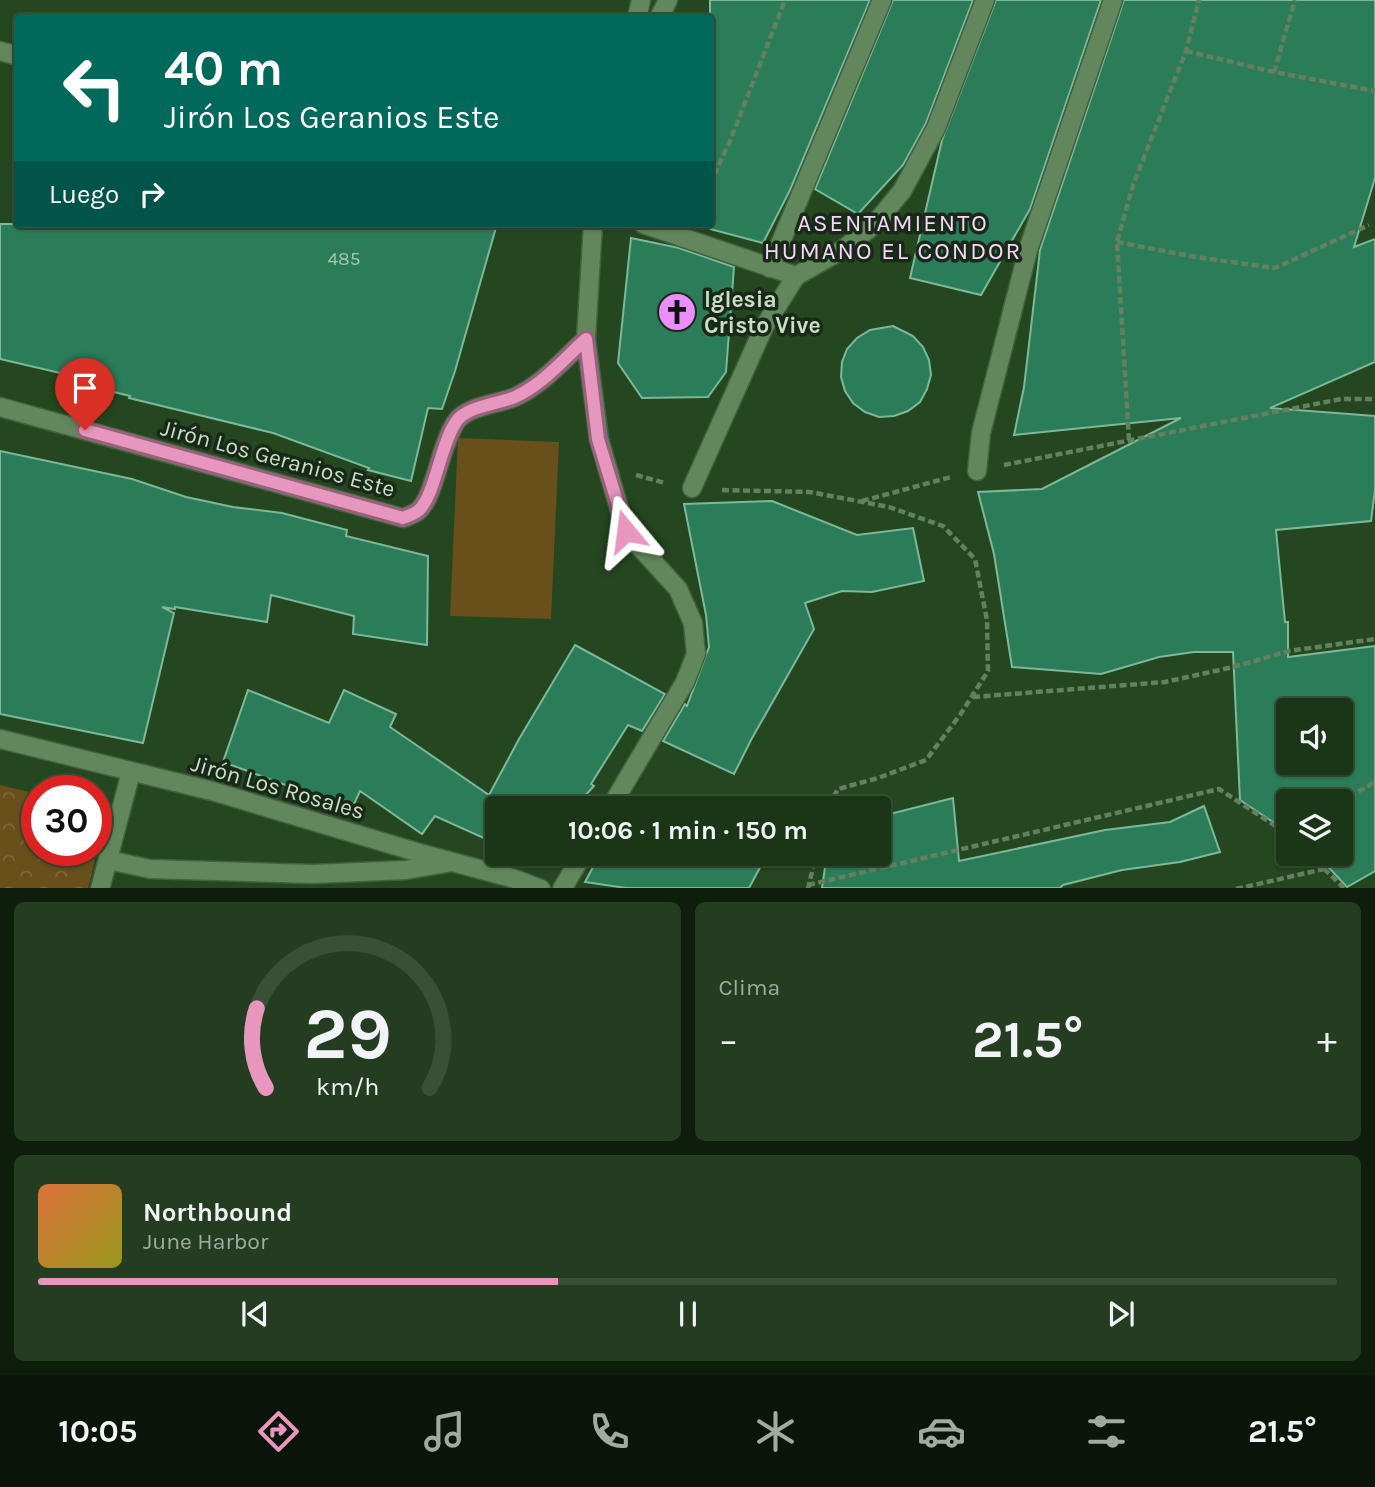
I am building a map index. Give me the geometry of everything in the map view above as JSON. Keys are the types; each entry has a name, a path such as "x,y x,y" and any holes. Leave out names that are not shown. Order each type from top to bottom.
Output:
{"street":[{"path":"770,268 882,0"},
{"path":"692,488 764,327 796,276 842,250 874,225 893,204 936,128 985,0"},
{"path":"977,471 981,433 1028,250 1113,0"},
{"path":"593,228 586,339 598,439 626,531 678,589 693,623 696,654 685,682 617,796"},
{"path":"655,228 796,276"},
{"name":"Jirón Los Geranios Este","path":"0,407 403,518 418,511 428,498 441,453 457,419 484,406 514,397 531,387 586,339"},
{"name":"Jirón Los Rosales","path":"0,739 212,791 541,888"},
{"path":"112,842 131,772"},
{"path":"112,861 150,869 313,874 406,870 454,862"},
{"path":"100,888 106,866"},
{"path":"562,888 576,866"}],"path":[{"path":"714,175 785,0"},
{"path":"1129,440 1117,242 1133,185 1186,51 1199,0"},
{"path":"1275,72 1295,0"},
{"path":"1186,51 1275,72 1375,91"},
{"path":"1117,242 1275,268 1369,225"},
{"path":"858,502 977,471 1129,440 1341,399 1375,399"},
{"path":"598,439 618,463 634,474 692,488 810,492 890,507 943,526 975,559 987,620 988,671 926,760 838,789 834,796"},
{"path":"972,697 1165,682 1289,651 1375,639"},
{"path":"1353,795 1375,782"},
{"path":"813,866 808,887 1219,789 1276,825"},
{"path":"1321,866 1345,888"},
{"path":"1236,888 1324,869"}],"green space":[{"path":"458,438 559,442 551,619 450,616"},
{"path":"0,785 21,790 21,866 93,866 88,888 0,888"}],"building":[{"path":"710,0 870,0 790,190 763,243 710,229 714,228 714,14 710,14"},
{"path":"893,0 973,0 926,123 903,165 858,214 815,189"},
{"path":"996,0 1101,0 1030,209 981,295 910,278 942,140"},
{"path":"1124,0 1375,0 1375,178 1354,247 1375,239 1375,362 1270,408 1375,416 1375,490 1371,521 1276,530 1285,622 1288,622 1288,657 1375,646 1375,871 1347,887 1327,866 1353,866 1353,789 1276,789 1276,824 1240,800 1233,652 1194,652 1159,657 1101,674 1012,667 994,554 978,492 1042,489 1181,418 1014,435 1024,387 1040,250"},
{"path":"0,224 14,224 14,228 496,228 442,409 428,408 411,481 368,470 369,468 273,433 129,398 130,396 85,385 86,379 0,359"},
{"name":"Iglesia Cristo Vive","path":"631,238 679,248 734,267 726,372 708,397 642,398 618,363"},
{"path":"893,326 913,336 923,347 929,360 931,375 920,402 908,411 879,417 865,412 853,403 845,391 841,377 842,362 847,349 857,338 870,330"},
{"path":"0,451 132,479 186,497 233,507 282,513 347,530 346,536 428,556 427,645 353,634 354,616 271,595 267,622 162,607 174,613 143,743 0,714"},
{"path":"772,501 857,535 913,528 924,581 872,592 842,591 805,603 814,629 734,774 663,741 685,704 687,706 709,647 706,615 684,504"},
{"path":"575,645 665,694 642,731 628,725 591,784 594,786 585,796 485,796 485,839 435,816 422,834 360,791 350,813 299,790 223,762 248,690 329,723 344,690 396,714 390,727 489,795"},
{"path":"953,798 959,861 1105,830 1170,822 1204,806 1220,852 1180,862 1122,870 1060,888 822,888 825,866 891,866 891,814"},
{"path":"594,866 761,866 749,888 626,888 585,882"}],"place":[{"name":"Iglesia Cristo Vive","path":"677,312"}],"district":[{"name":"ASENTAMIENTO HUMANO EL CONDOR","path":"893,237"}],"route":[{"path":"85,430 403,518 418,511 428,498 441,453 457,419 484,406 514,397 539,382 586,339 598,439 626,531"}]}
